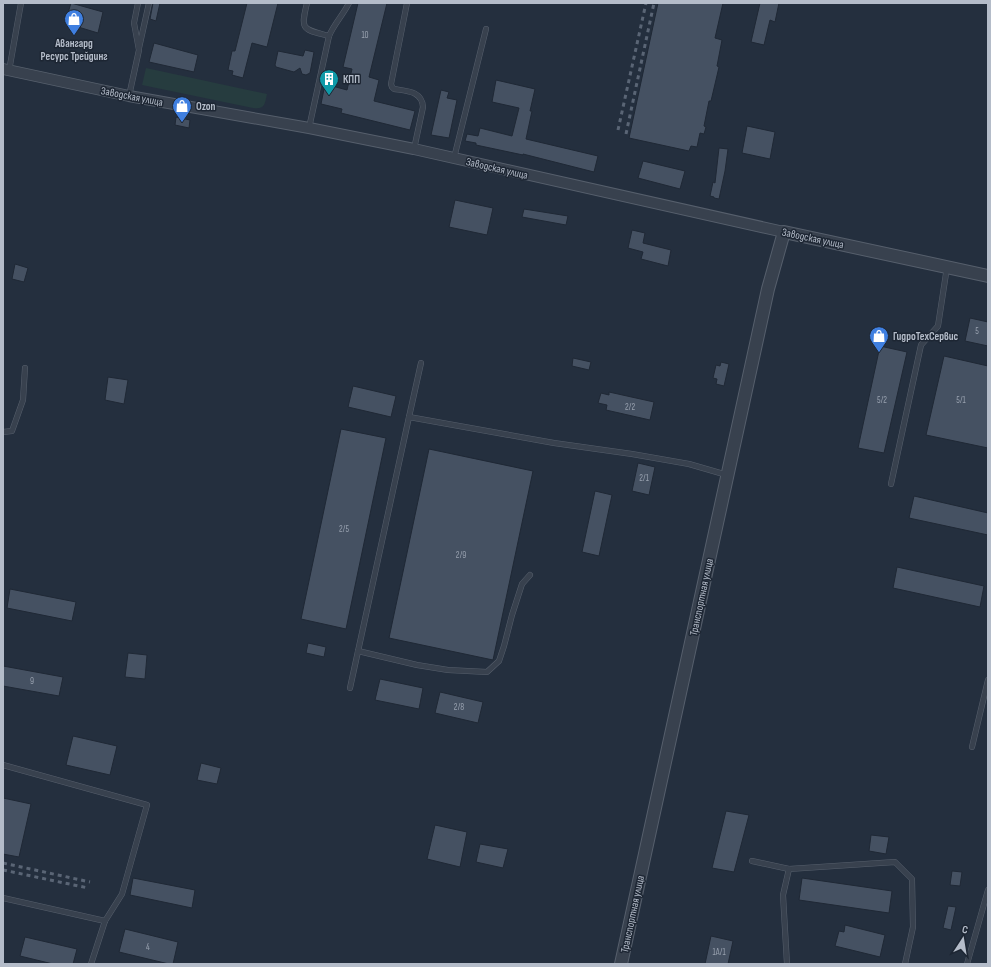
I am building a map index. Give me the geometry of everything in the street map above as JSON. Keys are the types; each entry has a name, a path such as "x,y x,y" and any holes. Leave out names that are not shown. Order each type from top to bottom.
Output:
{"street":[{"name":"Заводская улица","path":"6,70 129,96 309,128 414,149 988,276"},
{"name":"Транспортная улица","path":"621,964 768,289 784,232"}],"lane":[{"path":"6,70 21,3"},
{"path":"138,3 134,22 139,50"},
{"path":"129,96 149,3"},
{"path":"307,3 303,22 308,31 329,36"},
{"path":"309,128 329,36 334,25 349,3"},
{"path":"407,3 391,84 394,89 417,94 423,102 414,149"},
{"path":"454,158 486,29"},
{"path":"891,484 921,345 938,326 947,267"},
{"path":"350,688 421,363"},
{"path":"3,432 12,431 23,400 25,368"},
{"path":"409,417 554,443 689,464 727,476"},
{"path":"358,651 429,667 448,670 488,672 499,661 522,584 530,575"},
{"path":"972,747 988,680"},
{"path":"3,766 147,805 122,894 105,921 91,964"},
{"path":"752,861 789,869 895,862 912,879 912,927 905,964"},
{"path":"787,964 783,895 789,869"},
{"path":"967,964 988,890"},
{"path":"3,898 105,921"}],"green space":[{"path":"146,68 267,94 266,100 262,107 253,108 142,85"}],"building":[{"path":"71,3 103,12 98,33 65,23"},
{"path":"153,3 160,3 156,21 150,19"},
{"path":"247,3 278,3 267,47 252,43 243,78 232,75 233,71 228,70 232,51 235,51"},
{"path":"358,3 387,3 369,77 379,80 374,101 415,111 410,130 341,113 342,109 321,104 325,84 347,90 352,69 343,67"},
{"path":"658,3 723,3 715,38 722,40 717,66 719,67 711,101 709,101 704,126 706,127 704,134 700,133 697,147 691,146 689,151 629,138"},
{"path":"760,3 779,3 775,22 770,20 764,45 751,42"},
{"path":"154,43 198,55 194,72 149,62"},
{"path":"305,50 314,52 310,73 306,75 302,74 300,68 294,72 276,67 275,65 278,51 303,56"},
{"path":"496,80 535,89 526,139 598,156 594,172 523,154 476,145 476,143 465,141 467,134 478,136 480,128 512,136 519,108 492,102"},
{"path":"441,90 449,92 447,98 457,100 449,138 431,135"},
{"path":"176,117 190,120 189,128 175,125"},
{"path":"747,126 775,132 770,159 742,153"},
{"path":"719,148 728,149 719,199 710,196 713,182 715,183"},
{"path":"643,161 685,171 680,189 638,178"},
{"path":"455,200 493,208 487,235 449,227"},
{"path":"524,209 568,216 566,225 522,217"},
{"path":"632,230 645,233 643,243 671,250 668,266 641,259 643,252 628,248"},
{"path":"15,264 28,268 24,282 12,279"},
{"path":"970,318 988,322 988,346 965,341"},
{"path":"880,346 907,352 884,453 858,448"},
{"path":"944,356 988,366 988,448 926,435"},
{"path":"573,358 591,362 589,370 572,366"},
{"path":"721,362 729,364 724,386 716,384 717,379 713,378 716,365 720,366"},
{"path":"108,377 128,380 124,404 105,400"},
{"path":"353,386 396,396 391,417 348,407"},
{"path":"609,392 654,402 650,420 606,410 607,405 598,403 601,393 609,395"},
{"path":"341,429 386,438 346,629 301,619"},
{"path":"429,449 533,471 493,660 389,638"},
{"path":"638,463 655,467 649,495 632,491"},
{"path":"595,491 612,495 599,556 582,552"},
{"path":"914,496 988,513 988,535 909,518"},
{"path":"897,567 984,586 980,607 893,588"},
{"path":"10,589 76,602 72,621 7,608"},
{"path":"308,643 326,647 324,657 306,653"},
{"path":"128,653 147,655 145,679 125,677"},
{"path":"3,666 63,677 59,696 3,686"},
{"path":"380,679 423,688 419,709 375,700"},
{"path":"440,692 483,702 478,723 435,713"},
{"path":"73,736 117,746 110,775 66,765"},
{"path":"201,763 221,768 217,784 197,780"},
{"path":"3,798 31,804 19,857 3,854"},
{"path":"726,811 749,815 734,872 712,868"},
{"path":"435,825 467,832 460,867 427,859"},
{"path":"871,835 889,837 886,854 869,851"},
{"path":"480,844 508,849 503,868 476,862"},
{"path":"952,871 962,872 960,886 950,885"},
{"path":"133,878 195,890 192,908 130,895"},
{"path":"802,878 892,891 889,913 799,900"},
{"path":"948,906 956,907 951,930 943,928"},
{"path":"845,925 885,935 880,957 835,946 839,931 844,932"},
{"path":"125,929 178,942 173,964 119,952"},
{"path":"711,936 733,941 728,964 705,964"},
{"path":"25,937 77,949 73,964 53,964 20,956"}],"railway":[{"path":"618,130 646,3"},
{"path":"626,134 654,3"},
{"path":"3,863 90,882"},
{"path":"3,870 88,888"}],"place":[{"name":"Авангард Ресурс Трейдинг","path":"74,36"},
{"name":"КПП","path":"329,96"},
{"name":"Ozon","path":"182,123"},
{"name":"ГидроТехСервис","path":"879,353"}]}
